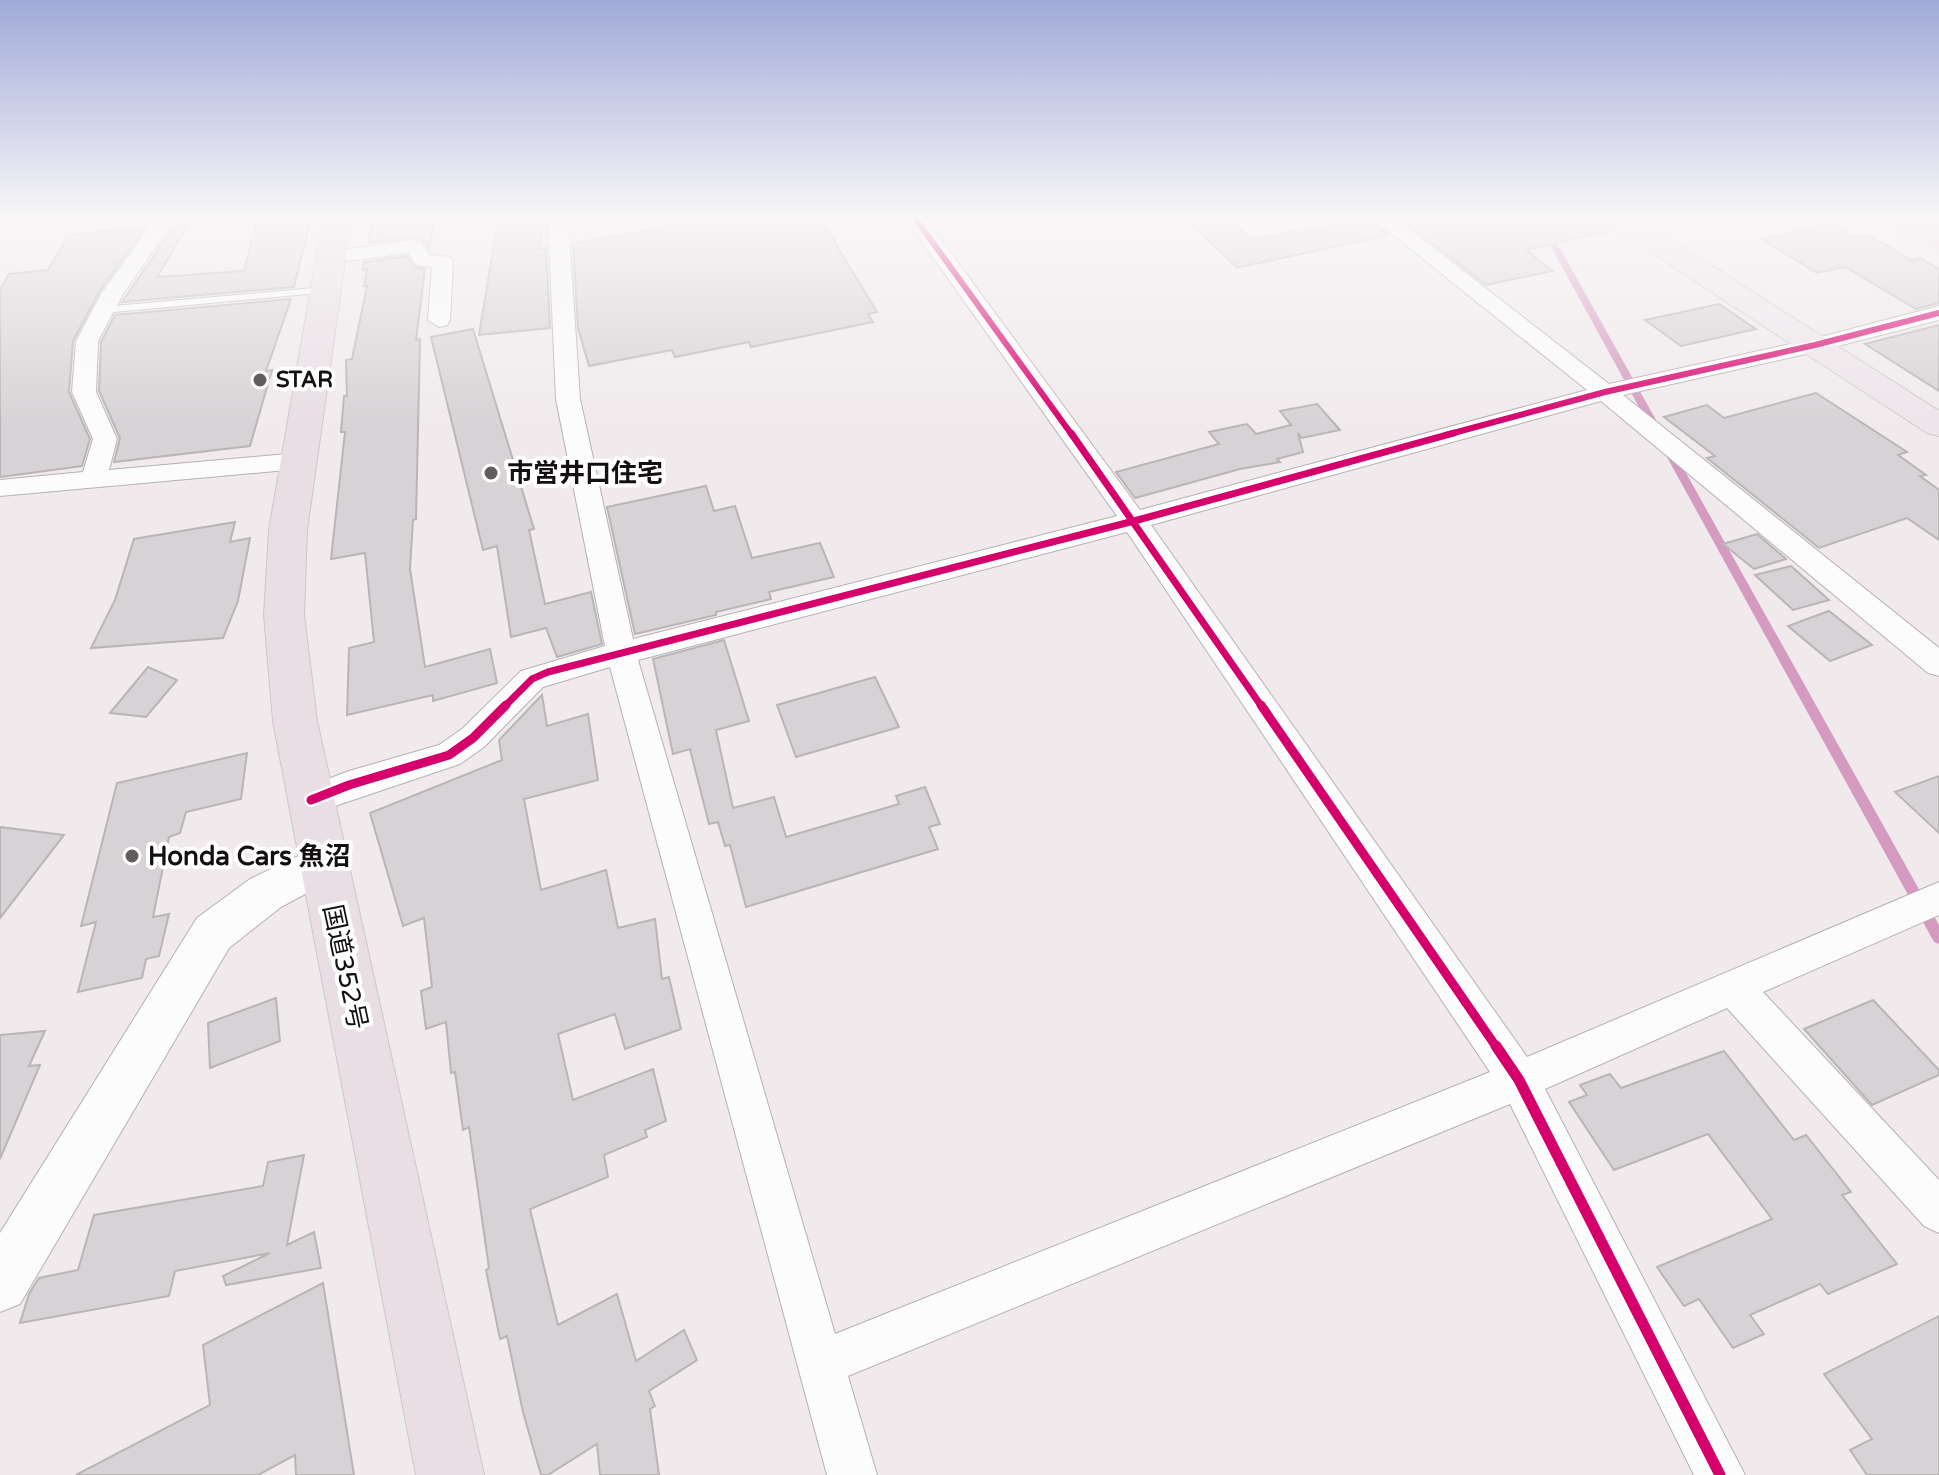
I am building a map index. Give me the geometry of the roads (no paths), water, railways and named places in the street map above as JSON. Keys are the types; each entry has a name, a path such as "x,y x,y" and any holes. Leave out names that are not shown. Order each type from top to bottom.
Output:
{"highway":[{"name":"国道352号","path":"326,287 288,530 284,615 295,721 450,1475"}],"main road":[{"path":"1725,287 1939,426"}],"street":[{"path":"94,479 105,439 84,392 87,341 119,287"},
{"path":"439,320 440,287"},
{"path":"562,287 568,399 621,653 852,1475"},
{"path":"965,287 1134,521 1519,1080 1720,1475"},
{"path":"1470,287 1605,392 1939,665"},
{"path":"311,800 449,755 473,738 532,679 621,653 1134,521 1605,392 1815,345 1939,313"},
{"path":"0,488 298,461"},
{"path":"0,1284 213,933 239,908 276,885 324,863"},
{"path":"822,1363 1519,1080 1939,898"},
{"path":"1733,987 1939,1211"}],"lane":[{"path":"103,310 325,290"}],"waterway":[{"path":"1577,287 1656,429"},
{"path":"1667,448 1939,938"}],"place":[{"name":"STAR","path":"260,380"},
{"name":"市営井口住宅","path":"491,473"},
{"name":"Honda Cars 魚沼","path":"132,856"}]}
